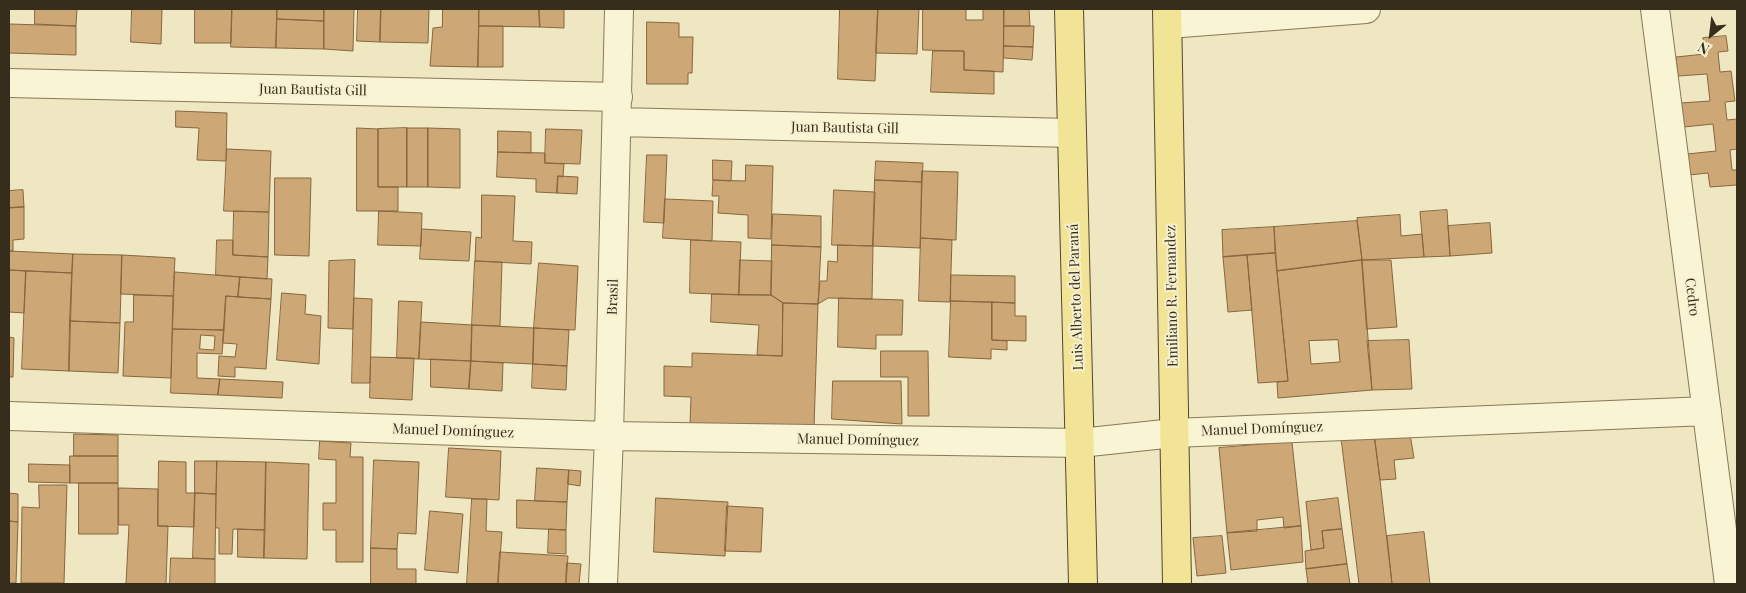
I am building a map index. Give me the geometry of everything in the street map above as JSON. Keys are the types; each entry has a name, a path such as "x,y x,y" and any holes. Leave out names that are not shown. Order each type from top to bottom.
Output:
{"main road":[{"name":"Luis Alberto del Paraná","path":"1069,9 1083,584"},
{"name":"Emiliano R. Fernandez","path":"1168,16 1177,584"}],"street":[{"name":"Brasil","path":"603,584 609,436 619,9"},
{"path":"1168,16 1366,9"},
{"name":"Cedro","path":"1655,9 1729,584"},
{"name":"Juan Bautista Gill","path":"9,83 618,110 1072,133"},
{"name":"Manuel Domínguez","path":"9,416 609,436 1080,443 1174,432 1707,411"}],"building":[{"path":"35,9 77,9 76,26 35,24"},
{"path":"132,9 162,9 161,44 131,42"},
{"path":"195,9 232,9 231,43 195,43"},
{"path":"232,9 277,9 276,48 231,47"},
{"path":"277,9 324,9 324,21 277,19"},
{"path":"324,9 354,9 353,51 324,49"},
{"path":"358,9 381,9 380,42 357,41"},
{"path":"381,9 429,9 428,43 380,42"},
{"path":"443,9 479,9 478,67 430,66 433,28 442,27"},
{"path":"479,9 539,9 540,27 479,26"},
{"path":"539,9 564,9 564,28 540,27"},
{"path":"840,9 878,9 875,81 838,79"},
{"path":"878,9 919,9 917,54 876,53"},
{"path":"923,9 966,9 966,20 983,20 983,9 1004,9 1003,72 964,70 964,51 923,50"},
{"path":"1004,9 1029,9 1030,26 1004,26"},
{"path":"277,19 324,21 324,49 276,48"},
{"path":"647,22 679,23 679,37 693,37 692,73 688,73 688,84 647,84"},
{"path":"9,24 76,26 76,55 9,53"},
{"path":"479,26 503,26 503,67 478,67"},
{"path":"1004,26 1034,26 1033,47 1004,46"},
{"path":"1726,36 1728,51 1718,52 1720,72 1731,71 1735,101 1725,102 1727,120 1737,119 1737,149 1730,150 1732,170 1737,170 1737,185 1710,187 1708,173 1689,175 1687,154 1716,151 1713,124 1684,127 1681,103 1710,101 1707,74 1678,76 1676,57 1705,54 1703,38"},
{"path":"1004,46 1033,47 1032,60 1004,58"},
{"path":"933,51 964,51 964,70 994,71 994,94 931,92"},
{"path":"176,111 227,113 226,161 197,160 199,128 176,127"},
{"path":"357,128 378,129 378,187 398,187 398,211 357,211"},
{"path":"407,128 407,187 378,187 378,129"},
{"path":"407,128 428,128 428,187 407,187"},
{"path":"428,128 460,129 460,188 428,187"},
{"path":"546,129 582,130 580,164 545,163"},
{"path":"498,131 531,132 531,153 498,152"},
{"path":"227,149 271,151 269,212 224,211"},
{"path":"498,152 545,153 545,163 564,164 563,177 558,176 557,193 536,192 536,179 497,177"},
{"path":"647,155 667,155 664,223 644,222"},
{"path":"713,160 732,161 731,181 713,180"},
{"path":"876,161 923,163 922,182 875,180"},
{"path":"746,165 773,166 771,239 748,238 748,215 718,213 719,196 712,196 713,180 745,181"},
{"path":"922,171 958,172 956,240 921,238"},
{"path":"558,176 578,177 577,194 557,193"},
{"path":"275,178 311,178 309,256 275,255"},
{"path":"875,180 922,182 920,248 873,246"},
{"path":"23,190 24,207 9,208 9,191"},
{"path":"834,190 875,192 873,246 832,245"},
{"path":"482,195 515,196 513,241 532,242 531,264 475,261 476,237 481,238"},
{"path":"665,199 713,201 712,241 663,238"},
{"path":"24,207 24,239 13,240 13,251 9,251 9,208"},
{"path":"1447,210 1450,256 1424,257 1420,212"},
{"path":"234,211 269,212 268,257 233,255"},
{"path":"379,211 422,213 421,246 378,245"},
{"path":"773,214 821,216 821,247 772,245"},
{"path":"1400,215 1401,236 1422,234 1424,257 1362,260 1357,218"},
{"path":"1357,221 1362,260 1277,271 1274,227"},
{"path":"1490,223 1492,253 1450,256 1448,226"},
{"path":"1274,227 1275,253 1223,257 1222,230"},
{"path":"422,229 471,232 469,261 420,259"},
{"path":"921,238 952,240 950,302 919,301"},
{"path":"217,240 233,240 233,255 268,257 267,279 216,275"},
{"path":"691,240 741,242 739,295 690,293"},
{"path":"772,245 821,247 818,304 783,303 771,295"},
{"path":"838,245 873,246 872,299 828,298 818,304 820,281 827,281 828,261 837,262"},
{"path":"9,251 73,254 72,273 9,270"},
{"path":"1275,253 1288,381 1258,383 1247,255"},
{"path":"73,254 122,255 120,323 70,321"},
{"path":"122,255 175,258 173,296 121,294"},
{"path":"1247,255 1252,310 1228,312 1223,257"},
{"path":"355,260 353,329 328,328 329,261"},
{"path":"740,260 772,261 771,295 739,295"},
{"path":"1362,260 1372,390 1278,398 1277,382 1288,381 1277,271","holes":["1338,340 1340,362 1311,364 1309,341"]},
{"path":"1362,260 1391,260 1397,327 1367,329"},
{"path":"475,261 502,262 500,326 472,325"},
{"path":"539,263 578,266 575,330 534,328"},
{"path":"9,270 26,271 24,313 9,312"},
{"path":"26,271 72,273 69,371 22,369"},
{"path":"175,272 240,277 238,297 226,296 224,330 173,329"},
{"path":"951,275 1015,276 1015,303 951,301"},
{"path":"240,277 272,279 271,299 238,297"},
{"path":"282,293 306,295 305,314 321,316 319,364 277,360"},
{"path":"712,294 771,295 783,303 782,356 757,355 759,325 711,322"},
{"path":"134,295 173,296 171,378 123,376 125,322 133,322"},
{"path":"226,296 271,299 266,369 235,367 235,377 218,376 219,356 235,357 237,344 223,343"},
{"path":"354,298 372,299 370,383 352,383"},
{"path":"839,298 903,300 902,335 876,335 876,349 838,347"},
{"path":"399,301 422,302 419,359 397,358"},
{"path":"951,301 992,302 992,340 1007,341 1007,350 991,349 991,359 949,357"},
{"path":"992,302 1015,303 1015,316 1026,316 1026,341 992,340"},
{"path":"783,303 818,304 814,428 690,424 691,397 664,396 664,366 692,367 692,353 782,356"},
{"path":"70,321 120,323 118,373 69,371"},
{"path":"421,322 472,325 471,361 419,359"},
{"path":"472,325 534,328 533,364 471,361"},
{"path":"534,328 569,330 567,366 533,364"},
{"path":"173,329 224,330 222,354 197,353 197,378 220,379 218,395 171,393","holes":["201,335 215,336 214,350 200,349"]},
{"path":"9,337 14,338 13,377 9,377"},
{"path":"1409,340 1412,389 1372,390 1367,341"},
{"path":"881,351 928,351 929,416 908,416 908,377 881,377"},
{"path":"371,357 414,358 412,400 370,398"},
{"path":"431,359 471,361 469,389 431,387"},
{"path":"471,361 503,363 502,391 469,389"},
{"path":"533,364 567,366 566,390 532,388"},
{"path":"220,379 283,382 282,398 218,395"},
{"path":"833,381 901,381 902,424 832,419"},
{"path":"1409,428 1414,458 1394,460 1396,479 1380,480 1374,434"},
{"path":"74,434 118,435 118,456 74,456"},
{"path":"1374,434 1392,584 1359,584 1341,438"},
{"path":"320,441 351,443 350,457 363,457 363,562 336,562 336,530 323,530 323,503 336,503 336,460 319,459"},
{"path":"1292,442 1301,526 1284,528 1283,517 1257,520 1257,531 1227,533 1219,448"},
{"path":"449,448 501,451 499,500 446,497"},
{"path":"70,456 118,456 118,483 70,483"},
{"path":"374,460 419,462 416,534 398,533 397,549 371,548"},
{"path":"159,461 186,462 186,493 195,493 194,527 158,526"},
{"path":"195,461 217,461 216,494 195,493"},
{"path":"217,461 266,462 265,530 233,529 232,554 219,554 219,528 216,528"},
{"path":"266,462 309,464 307,559 264,558"},
{"path":"29,464 70,465 70,483 29,482"},
{"path":"537,468 569,470 567,502 535,501"},
{"path":"569,470 581,471 580,486 568,484"},
{"path":"79,483 118,483 118,534 79,534"},
{"path":"39,485 67,485 64,583 21,583 22,507 39,508"},
{"path":"119,488 158,489 158,526 168,526 166,584 126,584 129,525 119,525"},
{"path":"9,493 18,494 18,522 9,521"},
{"path":"195,493 216,494 215,559 193,558"},
{"path":"656,498 728,502 725,556 654,552"},
{"path":"1338,498 1342,529 1322,531 1324,548 1311,550 1306,502"},
{"path":"472,499 487,499 486,531 502,532 498,584 467,584"},
{"path":"517,500 567,502 566,530 517,528"},
{"path":"727,506 763,508 761,552 725,551"},
{"path":"430,511 463,514 458,573 425,570"},
{"path":"9,521 18,522 16,583 9,583"},
{"path":"1301,526 1303,562 1231,570 1227,533"},
{"path":"238,529 265,530 264,558 238,557"},
{"path":"549,529 566,530 566,554 548,553"},
{"path":"1342,529 1347,564 1306,569 1305,551 1324,548 1322,531"},
{"path":"1424,532 1430,584 1392,584 1387,536"},
{"path":"1222,536 1226,573 1197,576 1193,538"},
{"path":"371,548 397,549 397,569 416,569 416,584 371,584"},
{"path":"500,552 568,556 566,584 498,584"},
{"path":"171,558 215,559 215,584 170,584"},
{"path":"567,563 581,564 579,584 566,584"},
{"path":"1347,564 1350,584 1308,584 1306,569"}]}
